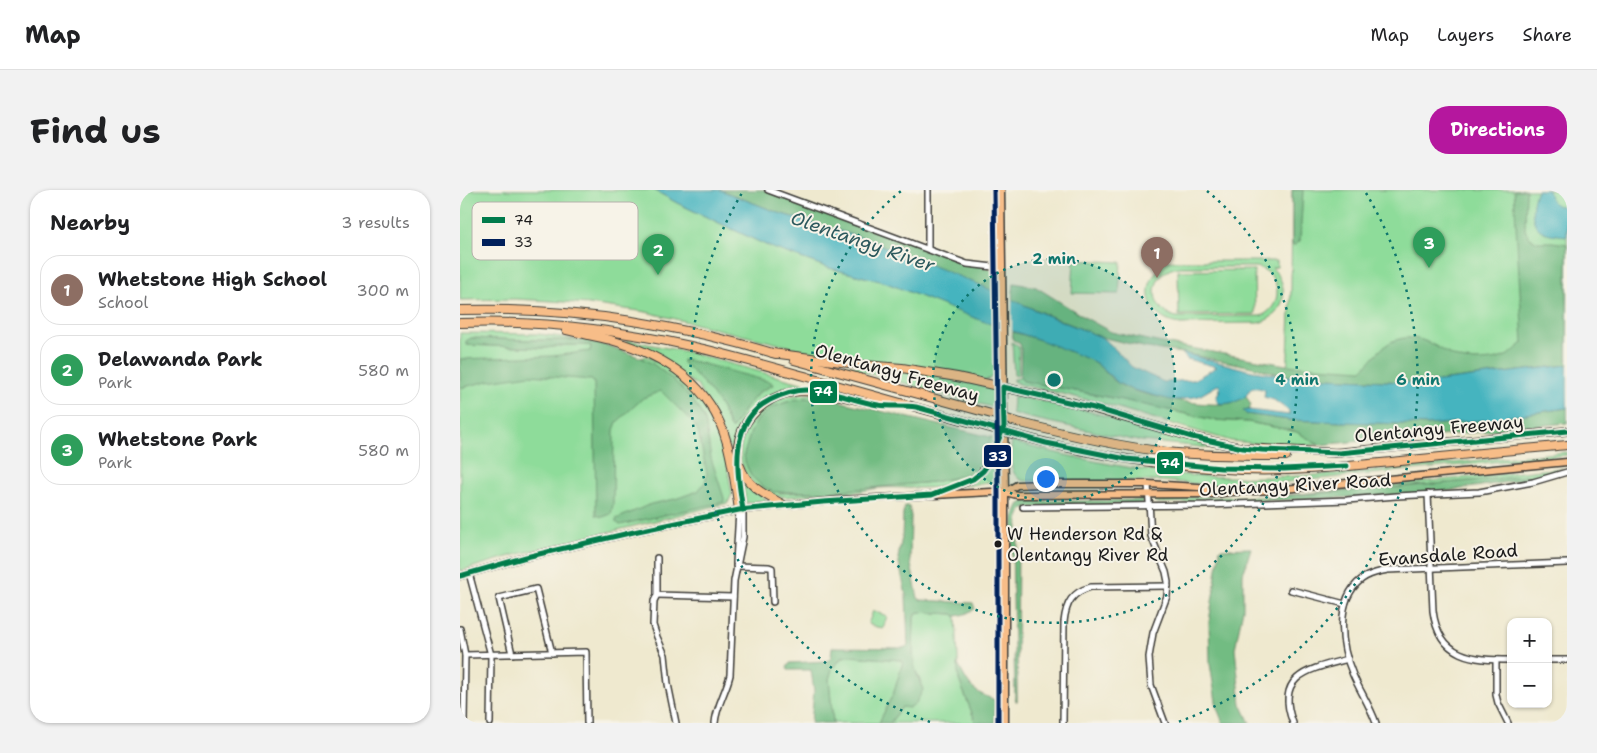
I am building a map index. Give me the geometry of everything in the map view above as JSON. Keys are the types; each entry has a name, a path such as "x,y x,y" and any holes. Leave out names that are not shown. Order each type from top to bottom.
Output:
{"highway":[{"name":"Olentangy Freeway","path":"460,310 495,309 602,316 695,333 1013,421 1097,441 1170,452 1243,456 1339,453 1567,431"},
{"name":"Olentangy Freeway","path":"460,323 545,324 611,331 692,346 994,429 1094,454 1193,467 1243,470 1289,469 1567,445"},
{"path":"545,324 633,348 668,364 693,383 705,396 720,422 729,450 741,510"},
{"path":"772,353 902,368 1003,387 1074,403 1192,437 1243,448 1339,453"},
{"path":"741,510 738,445 744,427 756,410 768,401 792,392 817,391 878,405 910,406"},
{"path":"738,445 740,466 748,481 759,491 784,505"}],"main road":[{"path":"1001,190 1005,723"},
{"path":"932,495 965,483 979,474 990,460 1004,427"},
{"name":"Olentangy River Road","path":"460,576 526,557 638,531 741,510 784,505 840,500 1004,492 1017,495 1206,494 1274,490 1567,462"},
{"name":"Olentangy River Road","path":"1004,492 1020,485 1148,484 1198,487 1230,492"}],"street":[{"path":"768,190 967,264 1002,268"},
{"path":"928,190 928,249"},
{"name":"Olentangy River Road","path":"1023,507 1304,502 1479,492 1533,482 1567,472"},
{"path":"1148,484 1151,536 1166,572 1168,586 1166,602 1153,633 1149,657 1152,685 1165,723"},
{"path":"1428,494 1433,611 1439,633 1458,653 1475,659 1507,660"},
{"path":"715,723 730,675 733,597 736,566 741,553 743,536 741,510"},
{"path":"657,558 657,595 654,601 654,625 657,638 665,655 668,684 676,723"},
{"name":"Evansdale Road","path":"1345,604 1356,584 1370,574 1387,570 1567,563"},
{"path":"736,566 772,568 773,602"},
{"path":"470,573 490,655 490,723"},
{"path":"1063,723 1064,622 1065,609 1071,598 1092,587 1168,586"},
{"path":"512,654 499,598 536,589 552,653"},
{"path":"1291,590 1345,604 1343,636 1348,659 1354,678 1376,723"},
{"path":"657,595 733,597"},
{"path":"460,629 465,655 462,692 464,723"},
{"path":"465,655 586,652 587,723"},
{"path":"1293,723 1287,701 1289,688 1295,679 1311,669 1348,659"},
{"path":"1496,660 1496,694 1501,711 1508,723"},
{"path":"1552,660 1567,660"}],"green space":[{"path":"460,190 654,190 677,203 770,247 829,268 884,282 996,326 994,375 991,378 982,380 969,374 954,371 841,359 646,312 551,301 515,299 460,300"},
{"path":"720,190 771,190 799,202 995,271 995,292 866,239 779,213"},
{"path":"1292,190 1567,190 1567,365 1325,379 1287,376 1291,292"},
{"path":"1292,190 1303,190 1300,241 1295,245 1292,245"},
{"path":"1514,190 1526,190 1525,230 1530,238 1538,242 1567,244 1567,365 1423,383 1287,376 1252,367 1147,348 1101,337 1012,300 1014,283 1036,287 1111,332 1286,365 1362,370 1380,350 1389,343 1402,338 1418,339 1460,359 1474,361 1496,359 1508,355 1523,343"},
{"path":"1074,260 1121,262 1119,294 1072,293"},
{"path":"1160,261 1277,261 1277,267 1272,268 1282,283 1283,300 1280,308 1274,314 1267,320 1258,323 1180,324 1170,322 1161,317 1150,303 1150,285 1153,276 1160,268","holes":["1180,267 1257,267 1271,276 1277,290 1274,305 1261,316 1176,317 1166,313 1156,298 1157,282 1162,275"]},
{"path":"1254,270 1255,314 1179,315 1178,271"},
{"path":"1013,332 1052,344 1089,359 1119,384 1154,396 1186,402 1214,404 1235,401 1246,396 1251,405 1249,410 1244,411 1246,414 1289,420 1428,425 1485,420 1567,408 1567,423 1401,440 1382,439 1319,445 1297,432 1284,429 1248,422 1214,420 1023,381 1020,377 1021,347 1020,344 1012,339"},
{"path":"460,333 538,334 584,340 471,338 466,345 546,348 567,345 590,345 591,351 642,358 645,356 671,369 693,389 709,410 723,441 732,494 728,503 507,557 460,571"},
{"path":"471,338 584,340 609,346 653,364 674,380 695,403 705,420 711,458 724,502 620,525 616,522 616,519 651,504 675,499 698,491 705,482 707,474 698,431 693,423 661,391 643,398 617,422 614,430 613,505 611,514 603,517 596,515 594,383 592,380 530,375 488,381 460,388 460,359 553,356 590,351 591,346 567,345 546,348 466,345 466,341"},
{"path":"627,340 688,352 812,386 812,388 791,389 747,416 736,435 733,450 731,450 697,385 626,342","holes":["703,382 773,385 759,392 732,428 730,428 718,400"]},
{"path":"1012,342 1019,347 1017,376 1014,375"},
{"path":"683,360 771,382 773,385 759,392 746,407 732,429 717,400 683,363"},
{"path":"845,365 922,373 993,388 996,391 995,408 845,367"},
{"path":"1020,377 1023,381 1214,420 1248,422 1284,429 1297,432 1319,445 1271,445 1231,441 1108,405 1022,385 1013,381 1013,379"},
{"path":"812,394 829,399 808,398 783,403 758,419 779,493 827,492 933,482 953,478 977,465 991,437 995,438 989,455 979,471 969,478 947,486 879,488 850,493 788,497 769,494 755,485 746,474 742,462 741,449 744,436 750,424 759,413 771,403 786,397"},
{"path":"1013,396 1069,406 1221,447 1221,449 1133,440 1030,418 1012,413"},
{"path":"805,398 829,399 991,437 977,465 968,473 953,478 933,482 827,492 773,492 762,486 751,476 745,462 744,454 751,431 758,419 772,407"},
{"path":"1012,442 1117,466 1197,476 1224,477 1315,475 1567,452 1567,455 1244,486 1163,481 1024,481 1019,479 1013,471 1011,459"},
{"path":"996,449 995,481 964,486 969,483"},
{"path":"1563,468 1534,478 1536,476 1278,496"},
{"path":"1536,475 1534,478 1428,494 1286,500 1266,499 1268,497"},
{"path":"742,478 754,491 767,500 746,503"},
{"path":"1159,497 1268,497 1267,500 1155,502 1155,499"},
{"path":"1031,501 1144,501 1142,504 1023,508 1018,520 1017,702 1015,699 1012,539 1014,517 1019,505 1023,502"},
{"path":"905,506 909,506 911,516 910,560 918,598 921,600 973,603 975,609 956,616 953,614 918,612 914,617 913,657 915,669 923,690 916,703 909,708 902,707 890,723 879,723 894,692 903,662 901,660 849,656 842,657 832,669 829,679 833,723 811,723 814,691 811,670 788,670 787,667 790,663 827,661 831,657 832,648 834,647 903,648 908,646 906,595 898,558"},
{"path":"1251,548 1243,574 1243,609 1235,649 1241,704 1250,723 1223,723 1217,708 1210,664 1209,622 1220,549"},
{"path":"873,611 887,616 883,629 868,624"},
{"path":"918,612 953,614 956,616 959,680 976,723 890,723 902,707 923,687 915,669 913,657 914,617"},
{"path":"843,657 901,660 903,662 894,692 879,723 833,723 829,679 832,669"},
{"path":"957,663 975,690 995,700 995,723 976,723 959,680"}],"water":[{"name":"Olentangy River","path":"654,190 720,190 779,213 866,239 978,284 1101,337 1132,367 1164,382 1193,380 1217,367 1187,359 1182,353 1252,371 1287,376 1423,383 1567,365 1567,408 1485,420 1428,425 1289,420 1246,414 1243,411 1249,410 1289,415 1289,411 1274,400 1264,397 1265,390 1256,388 1250,389 1242,399 1221,404 1216,399 1220,389 1219,385 1199,396 1171,400 1130,389 1118,383 1096,363 1043,341 982,321 884,282 829,268 770,247 677,203"},
{"path":"1537,190 1548,190 1550,198 1556,205 1567,205 1567,236 1545,232 1536,225 1532,210"}],"pier":[{"path":"996,290 1012,297 1012,334 997,329"}],"transit line":[{"name":"33","path":"994,190 998,492 998,723"},
{"name":"74","path":"460,576 526,557 739,510 932,495 973,479 988,464 1004,427 1003,387 1094,408 1192,437 1243,448 1262,450 1339,453 1567,431"},
{"name":"74","path":"743,510 739,480 738,449 741,434 747,421 757,409 770,400 801,390 815,390 878,405 916,407 1046,443 1126,459 1221,468 1284,469 1347,466"}],"place":[{"name":"Whetstone Park","path":"1429,268"},
{"name":"Delawanda Park","path":"658,275"},
{"name":"Whetstone High School","path":"1157,278"},
{"name":"W Henderson Rd & Olentangy River Rd","path":"998,544"}]}
